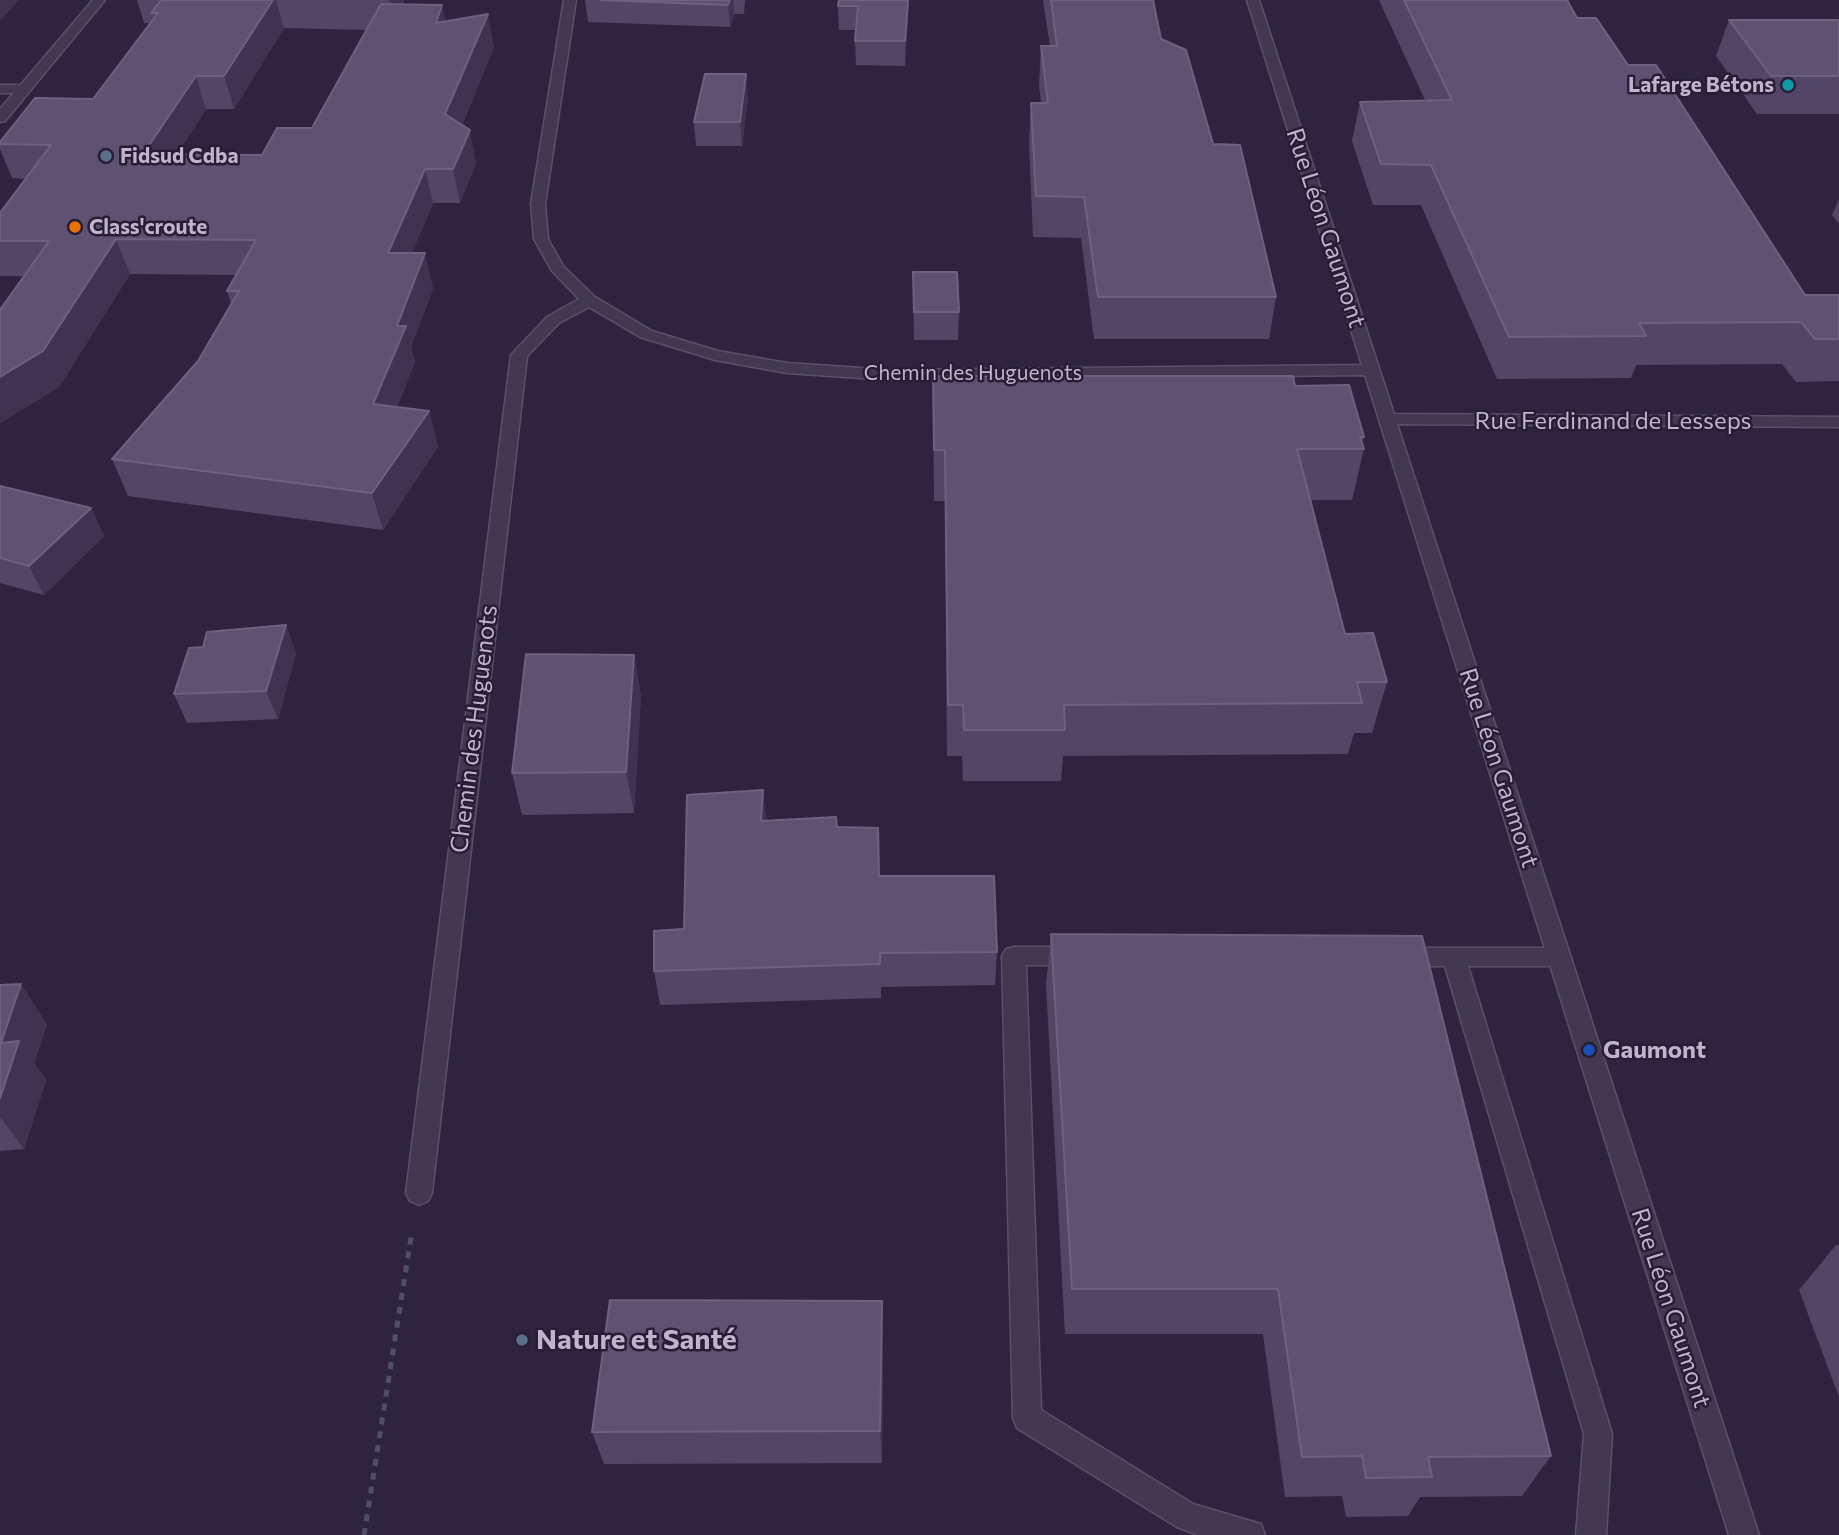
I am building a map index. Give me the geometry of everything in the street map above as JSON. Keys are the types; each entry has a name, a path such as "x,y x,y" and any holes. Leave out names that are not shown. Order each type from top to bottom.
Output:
{"street":[{"path":"0,118 99,0"},
{"name":"Chemin des Huguenots","path":"570,0 538,204 541,239 557,268 589,300 646,334 715,355 787,368 890,375 1371,370"},
{"name":"Rue Léon Gaumont","path":"1253,0 1744,1535"},
{"path":"0,89 24,89"},
{"name":"Chemin des Huguenots","path":"418,1193 519,355 553,320 589,300"},
{"name":"Rue Ferdinand de Lesseps","path":"1387,419 1839,422"},
{"path":"1097,956 1014,956 1027,1418 1187,1517 1250,1535"},
{"path":"1371,957 1559,957"},
{"path":"1454,957 1598,1433 1591,1535"}],"path":[{"path":"364,1535 418,1193"}],"building":[{"path":"161,0 273,0 224,76 196,76 143,154 262,155 277,128 312,128 381,4 442,5 436,23 488,14 445,114 470,130 453,169 425,169 388,253 425,253 397,326 406,326 373,404 429,411 372,493 112,459 198,361 239,291 227,291 256,240 116,239 43,351 0,377 0,310 49,241 0,241 0,213 51,145 0,142 35,98 93,99 158,13 151,13"},
{"path":"600,0 730,0 728,5"},
{"path":"839,0 908,0 905,41 855,41 858,6 838,6"},
{"path":"1051,0 1153,0 1161,39 1186,50 1213,144 1240,145 1276,297 1098,297 1084,197 1036,196 1031,103 1048,103 1041,46 1057,46"},
{"path":"1404,0 1567,0 1577,18 1596,18 1628,65 1656,65 1805,295 1839,295 1839,339 1815,339 1801,322 1639,323 1646,336 1509,337 1431,165 1381,164 1360,102 1452,100"},
{"path":"1729,20 1839,20 1839,76 1771,76"},
{"path":"705,74 746,74 740,122 694,122"},
{"path":"913,272 957,272 959,312 914,312"},
{"path":"933,376 1293,376 1295,386 1349,385 1364,437 1360,437 1364,449 1297,449 1345,634 1373,633 1387,682 1357,682 1362,703 1064,705 1065,730 964,730 963,705 948,705 945,450 934,450"},
{"path":"0,486 91,508 29,566 0,558"},
{"path":"286,625 266,691 174,694 189,648 203,647 207,632"},
{"path":"526,654 634,655 626,772 512,773"},
{"path":"763,790 761,821 836,817 837,827 878,828 879,876 994,876 997,952 880,953 880,964 654,971 654,931 684,929 687,795"},
{"path":"1051,934 1422,936 1551,1456 1428,1457 1432,1477 1366,1478 1362,1456 1302,1457 1278,1289 1072,1289"},
{"path":"21,984 1,1043 19,1041 0,1098 0,985"},
{"path":"610,1300 882,1301 880,1431 592,1432"}],"place":[{"name":"Lafarge Bétons","path":"1788,85"},
{"name":"Fidsud Cdba","path":"106,156"},
{"name":"Class'croute","path":"75,227"},
{"name":"Gaumont","path":"1589,1050"},
{"name":"Nature et Santé","path":"522,1340"}]}
